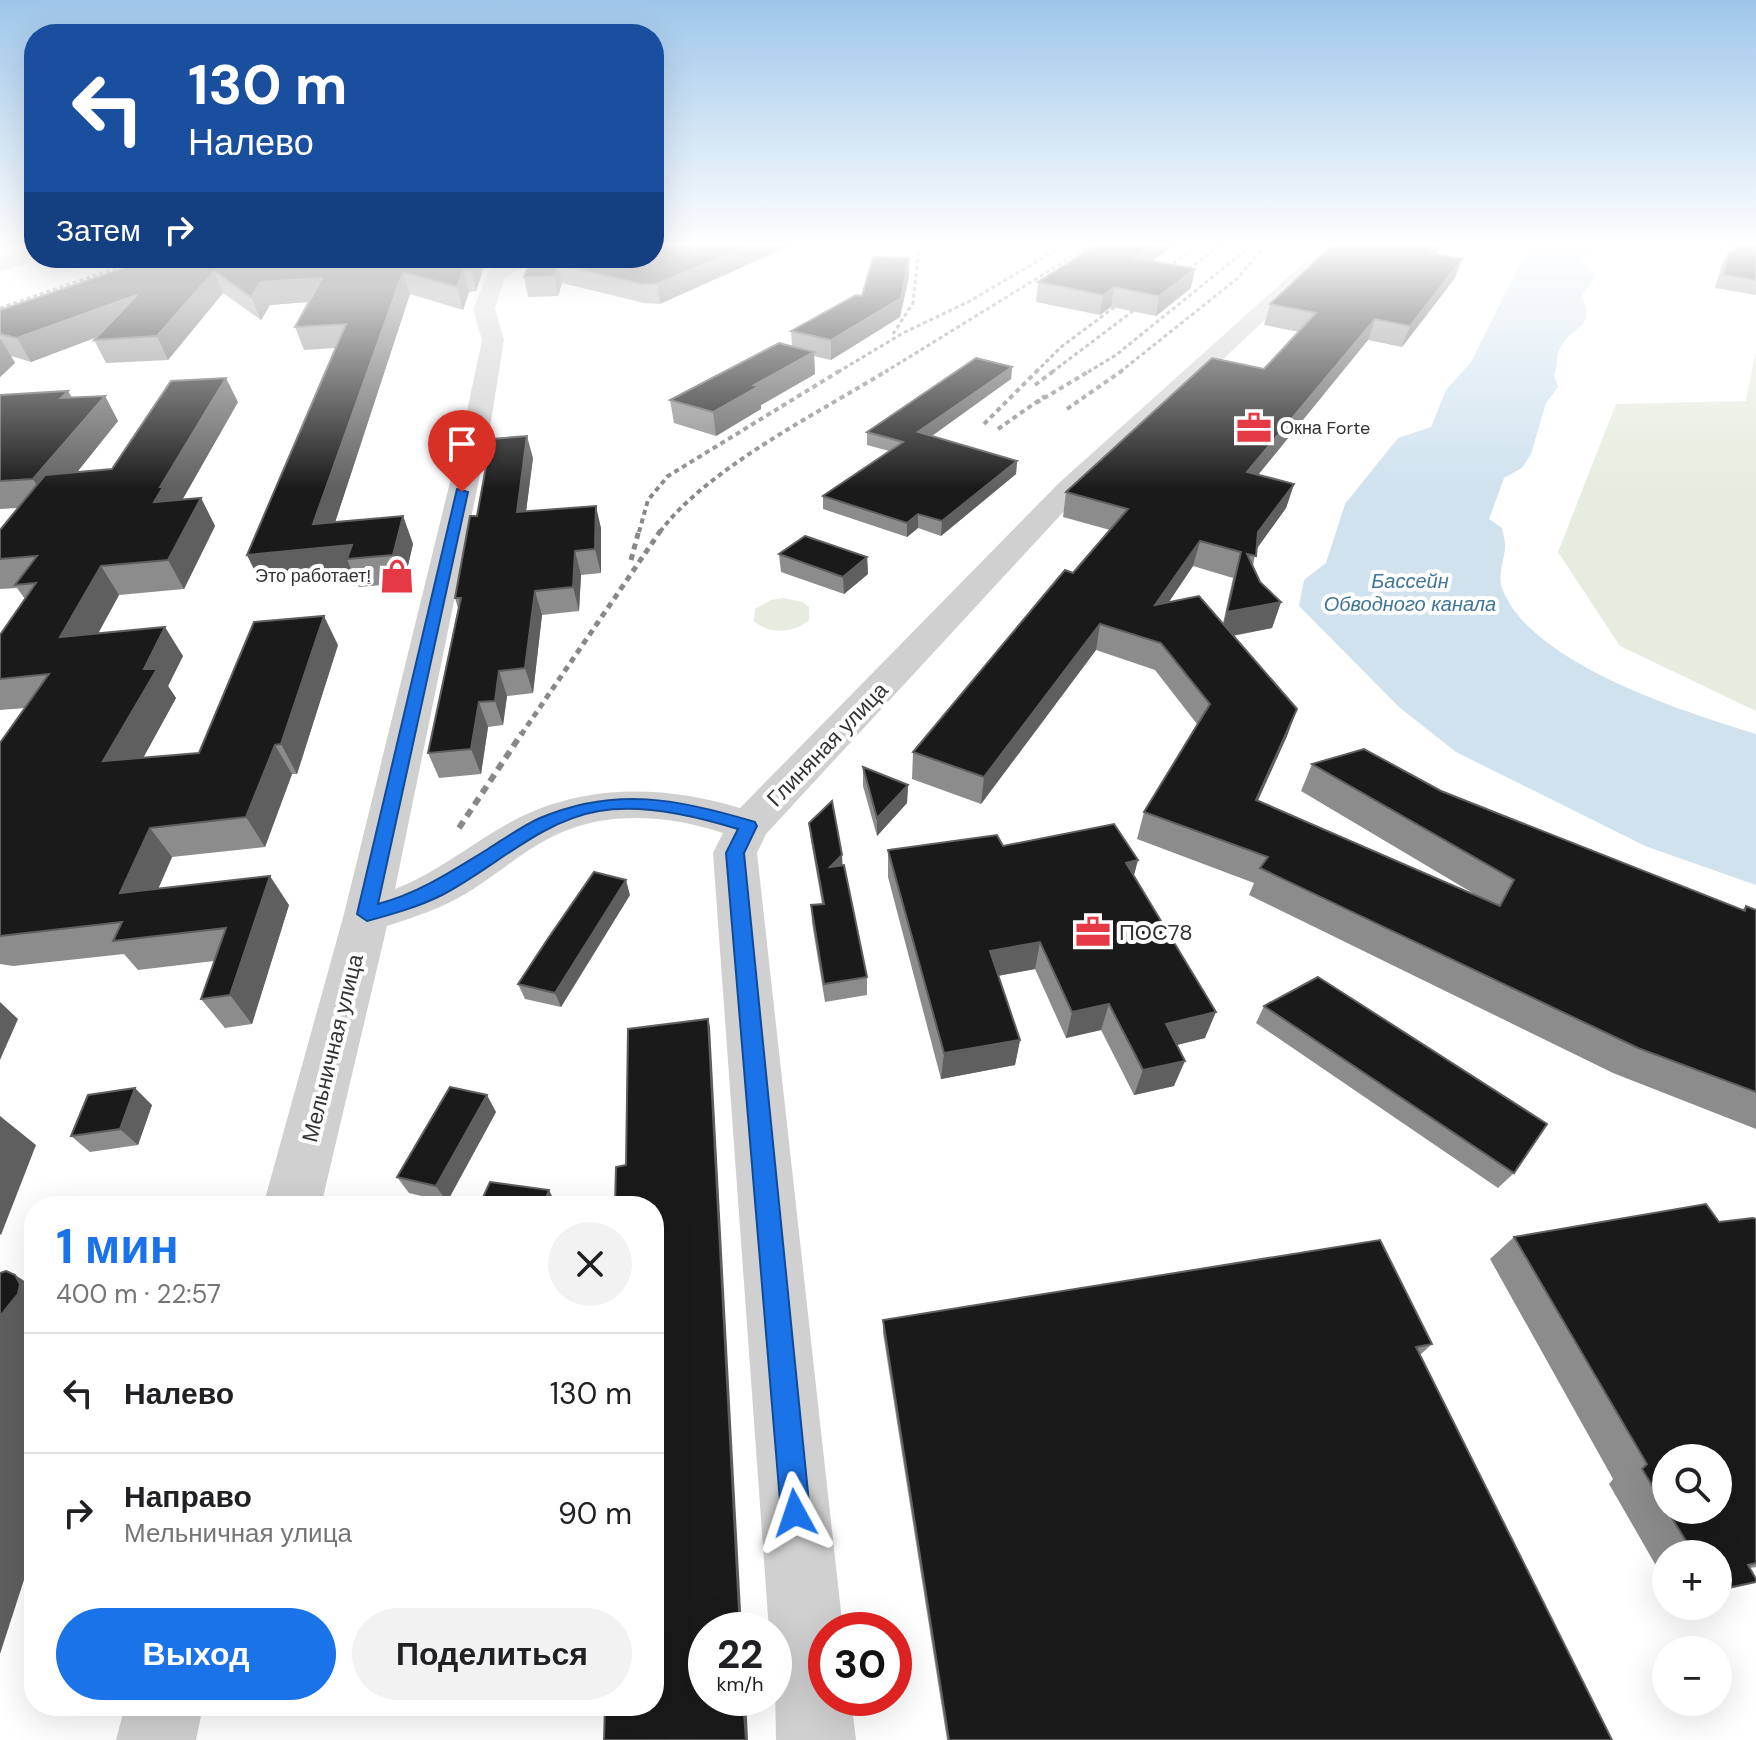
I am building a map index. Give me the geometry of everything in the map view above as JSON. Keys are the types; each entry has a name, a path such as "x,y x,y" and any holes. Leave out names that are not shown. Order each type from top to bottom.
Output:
{"street":[{"name":"Мельничная улица","path":"295,1196 367,914 480,407 493,340 489,326"},
{"name":"Глиняная улица","path":"816,1740 735,853 748,826 1069,489 1248,326"},
{"path":"367,914 404,904 437,889 544,823 597,805 634,804 703,812 748,826"},
{"path":"156,1740 162,1716"}],"shaded area":[{"path":"1755,354 1756,711 1620,646 1558,552 1616,404 1746,401"},
{"path":"783,598 803,602 809,607 809,620 796,628 782,631 767,629 754,621 755,609 771,600"}],"water":[{"name":"Бассейн Обводного канала","path":"1489,326 1580,326 1559,350 1554,375 1558,387 1546,403 1531,454 1522,468 1504,478 1489,519 1502,528 1504,537 1502,588 1518,615 1543,639 1575,661 1651,698 1756,734 1756,885 1645,846 1456,752 1399,707 1299,606 1304,580 1326,563 1345,504 1398,438 1431,427 1446,390 1471,362"}],"building":[{"path":"0,326 50,326 17,338 0,334"},
{"path":"107,326 166,326 157,336 94,340"},
{"path":"345,326 384,326 313,524 403,516 393,555 347,559 352,545 247,555"},
{"path":"800,326 854,326 831,340 791,331"},
{"path":"1304,326 1369,326 1247,472 1294,484 1258,532 1256,556 1247,554 1260,582 1281,602 1227,612 1241,552 1200,541 1155,605 1199,596 1297,709 1256,800 1500,906 1514,880 1312,764 1364,749 1441,791 1745,911 1746,906 1756,910 1756,1092 1638,1048 1260,868 1268,857 1144,812 1210,704 1161,643 1100,624 984,777 913,752 1065,570 1073,573 1128,509 1066,492 1212,358 1264,369"},
{"path":"779,343 814,352 713,412 670,400"},
{"path":"976,358 1012,367 918,432 1017,461 942,521 918,514 907,523 823,496 903,442 867,432"},
{"path":"226,378 154,502 201,498 168,560 101,566 60,637 165,627 144,669 157,669 103,761 199,753 254,622 324,616 281,744 275,745 246,817 150,828 120,893 270,876 230,995 201,999 226,928 113,941 122,922 0,936 0,743 49,674 0,679 0,635 36,583 15,585 37,556 0,559 0,530 45,475 112,469 171,381"},
{"path":"68,391 61,398 105,396 33,479 0,481 0,395"},
{"path":"527,436 517,512 596,506 595,549 575,551 573,587 535,591 525,668 499,671 495,701 479,702 471,749 428,753 461,598 455,598 470,516 477,516 491,439"},
{"path":"805,536 867,557 843,577 779,554"},
{"path":"863,767 908,785 877,818"},
{"path":"832,801 842,855 830,867 844,865 867,977 824,984 811,905 824,904 809,823"},
{"path":"1114,824 1138,860 1126,863 1216,1012 1166,1024 1185,1061 1143,1070 1109,1004 1072,1012 1040,942 990,951 1020,1040 944,1053 888,850 997,835 1003,846"},
{"path":"594,872 626,880 555,993 518,984 547,940"},
{"path":"1318,977 1547,1124 1514,1173 1264,1006"},
{"path":"708,1019 739,1612 688,1612 688,1716 744,1716 746,1740 604,1740 605,1716 664,1716 664,1196 615,1196 616,1167 626,1165 628,1029"},
{"path":"450,1087 487,1095 436,1186 397,1177"},
{"path":"135,1088 120,1129 71,1136 88,1095"},
{"path":"490,1182 549,1190 547,1196 484,1196"},
{"path":"1706,1204 1719,1222 1756,1219 1756,1563 1748,1565 1756,1582 1732,1587 1732,1540 1685,1540 1676,1524 1732,1524 1732,1444 1652,1444 1652,1485 1642,1469 1647,1464 1514,1237"},
{"path":"1380,1240 1432,1344 1416,1347 1612,1740 949,1740 883,1320"},
{"path":"6,1271 15,1275 20,1284 18,1294 0,1319 0,1273"}],"railway":[{"path":"893,334 898,326"},
{"path":"838,372 917,326"},
{"path":"885,372 959,326"},
{"path":"984,424 1061,347 1089,326"},
{"path":"1052,372 1113,326"},
{"path":"1088,372 1116,355 1152,326"},
{"path":"1120,372 1177,326"},
{"path":"639,532 648,500 668,476 841,370"},
{"path":"660,532 705,486 734,464 888,370"},
{"path":"1035,385 1055,370"},
{"path":"1036,403 1091,370"},
{"path":"1067,409 1123,370"},
{"path":"998,429 1045,396"},
{"path":"631,560 639,530"},
{"path":"521,735 661,530"},
{"path":"459,828 522,733"}],"place":[{"name":"Окна Forte","path":"1254,428"},
{"name":"Это работает!","path":"397,576"},
{"name":"ПОС78","path":"1093,932"}],"route":[{"path":"462,492 367,914 404,904 437,889 544,823 597,805 634,804 703,812 748,826 735,853 795,1513"}]}
